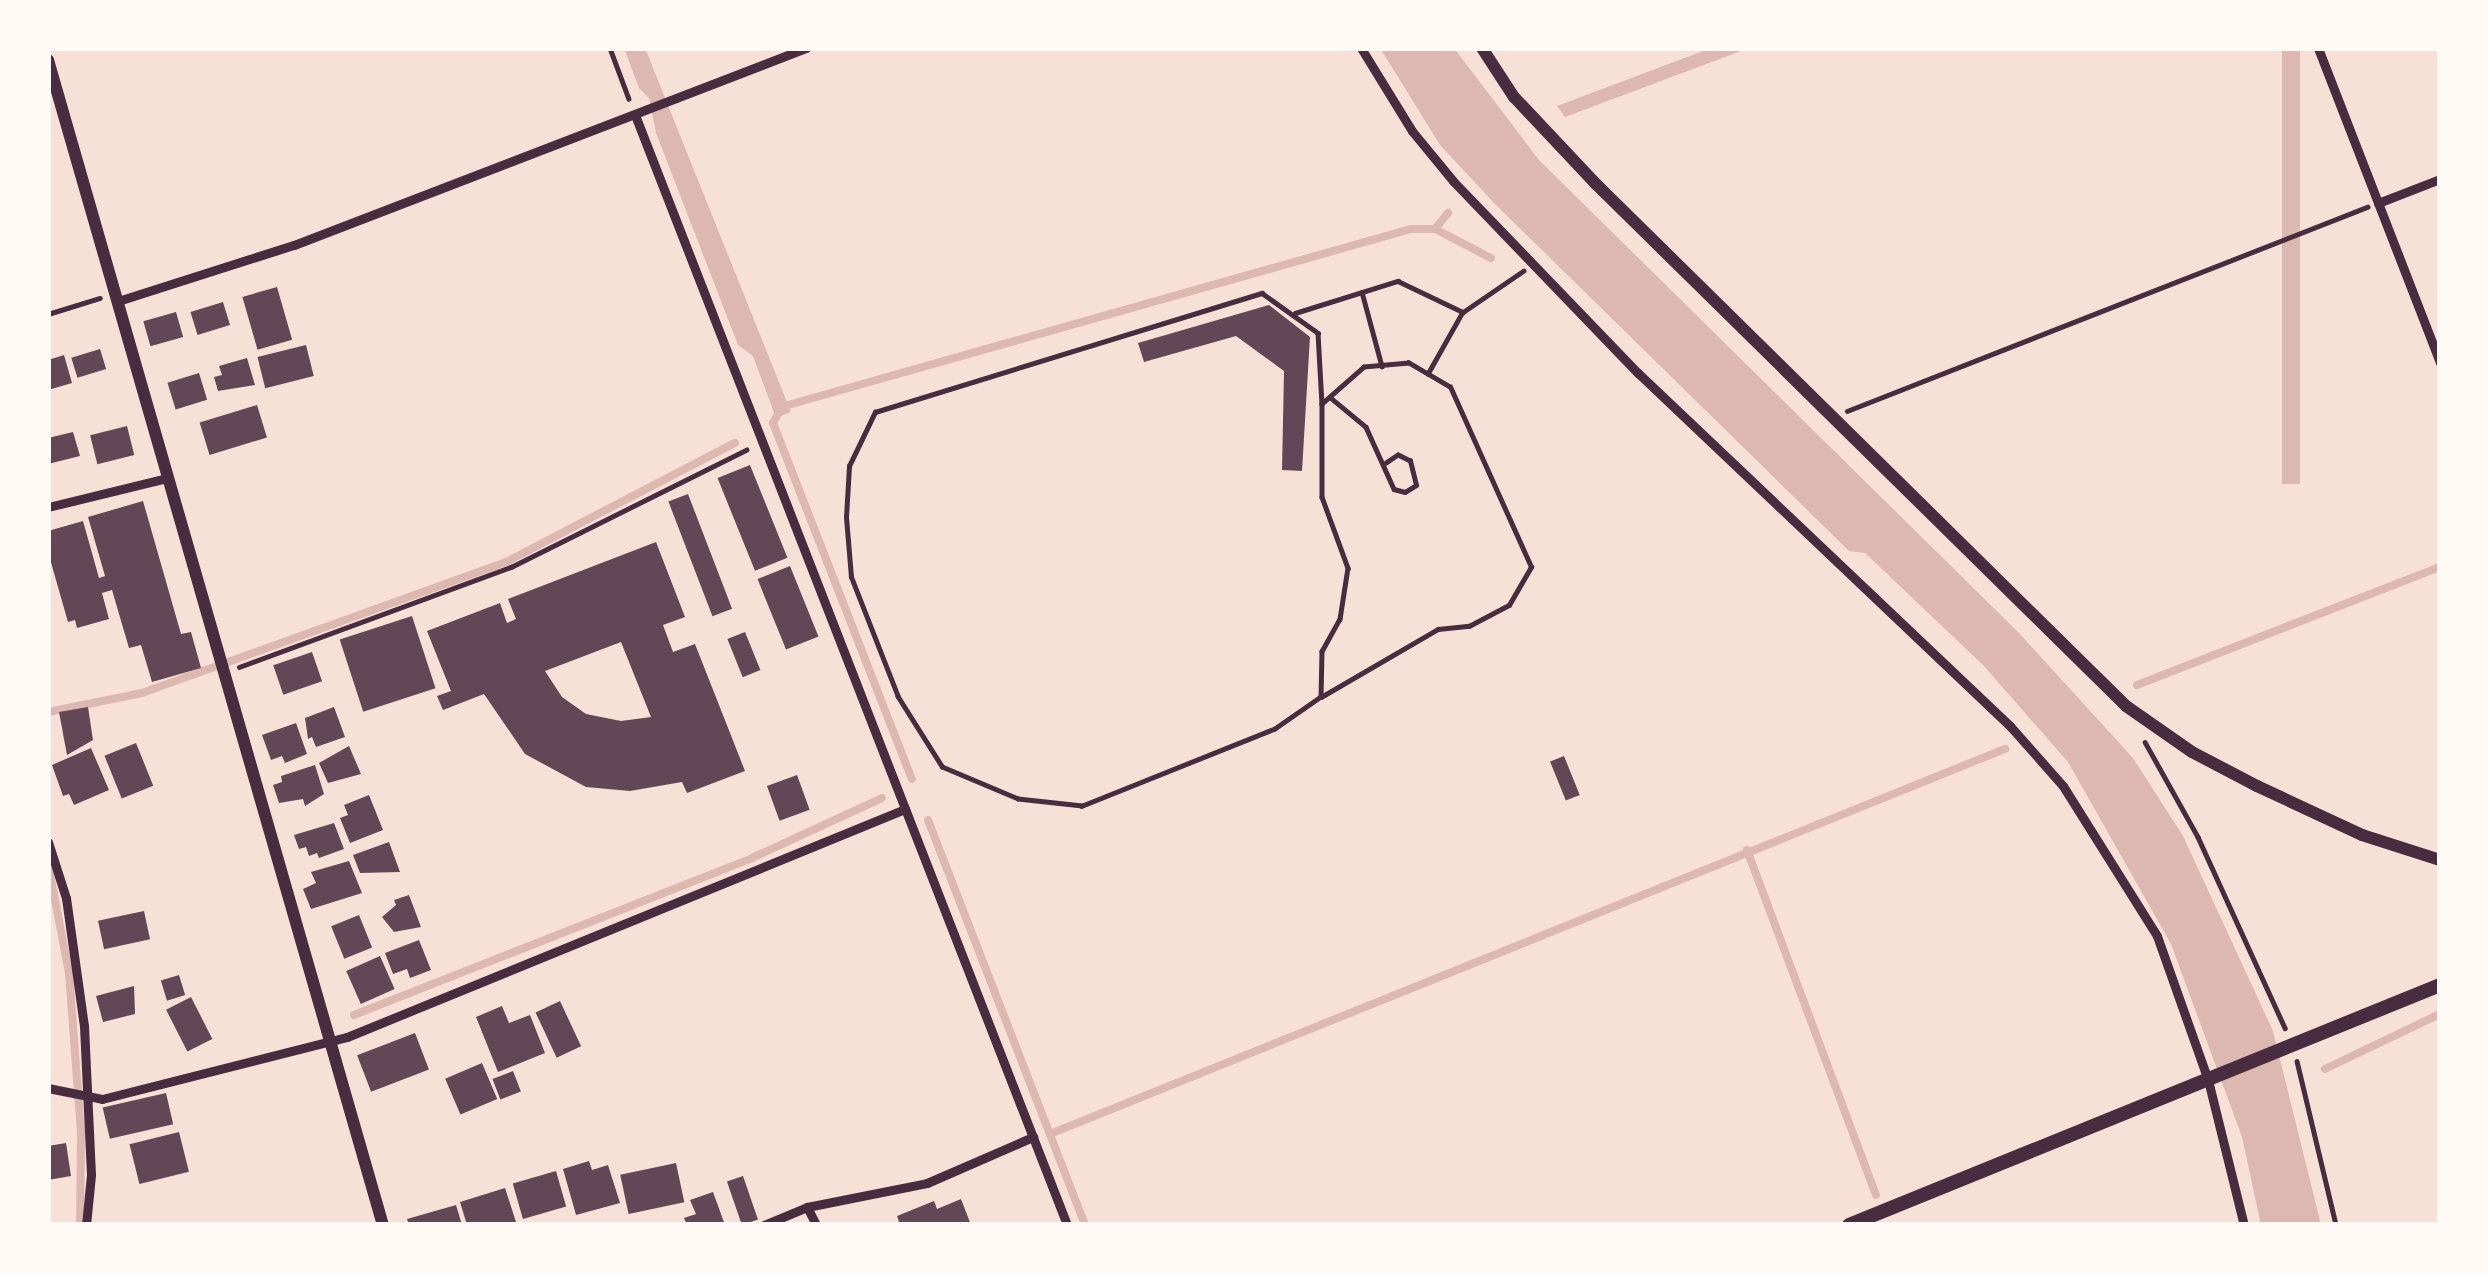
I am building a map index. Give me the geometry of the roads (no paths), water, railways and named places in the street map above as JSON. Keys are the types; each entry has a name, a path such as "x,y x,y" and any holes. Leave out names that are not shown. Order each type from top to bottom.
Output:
{"main road":[{"path":"1849,1225 2440,986"}],"street":[{"path":"118,301 294,245 806,48"},
{"path":"1361,48 1412,131 1533,264 1638,373 2010,726 2062,786 2157,936 2208,1080 2244,1225"},
{"path":"1482,48 1530,114 1830,418 2126,706 2192,752 2258,786 2362,835 2440,860"},
{"path":"2318,48 2373,205 2440,363"},
{"path":"48,60 383,1225"},
{"path":"635,115 1067,1225"},
{"path":"2373,205 2440,179"},
{"path":"48,507 166,478"},
{"path":"48,1088 86,1096 174,1083 330,1040 776,866 905,809"},
{"path":"48,842 60,872 75,953 86,1096 86,1225"},
{"path":"764,1225 807,1208 927,1183 1033,1136"},
{"path":"807,1208 816,1225"}],"waterway":[{"path":"781,407 1411,229 1435,229 1448,213"},
{"path":"1435,229 1491,258"},
{"path":"781,408 773,423 912,779"},
{"path":"48,712 142,693 506,562 735,443"},
{"path":"2137,685 2440,567"},
{"path":"1050,1134 2005,749"},
{"path":"354,1015 752,858 882,798"},
{"path":"928,820 1085,1225"},
{"path":"1747,850 1876,1195"},
{"path":"48,863 69,973 81,1133 80,1225"},
{"path":"2325,1069 2440,1014"}]}
